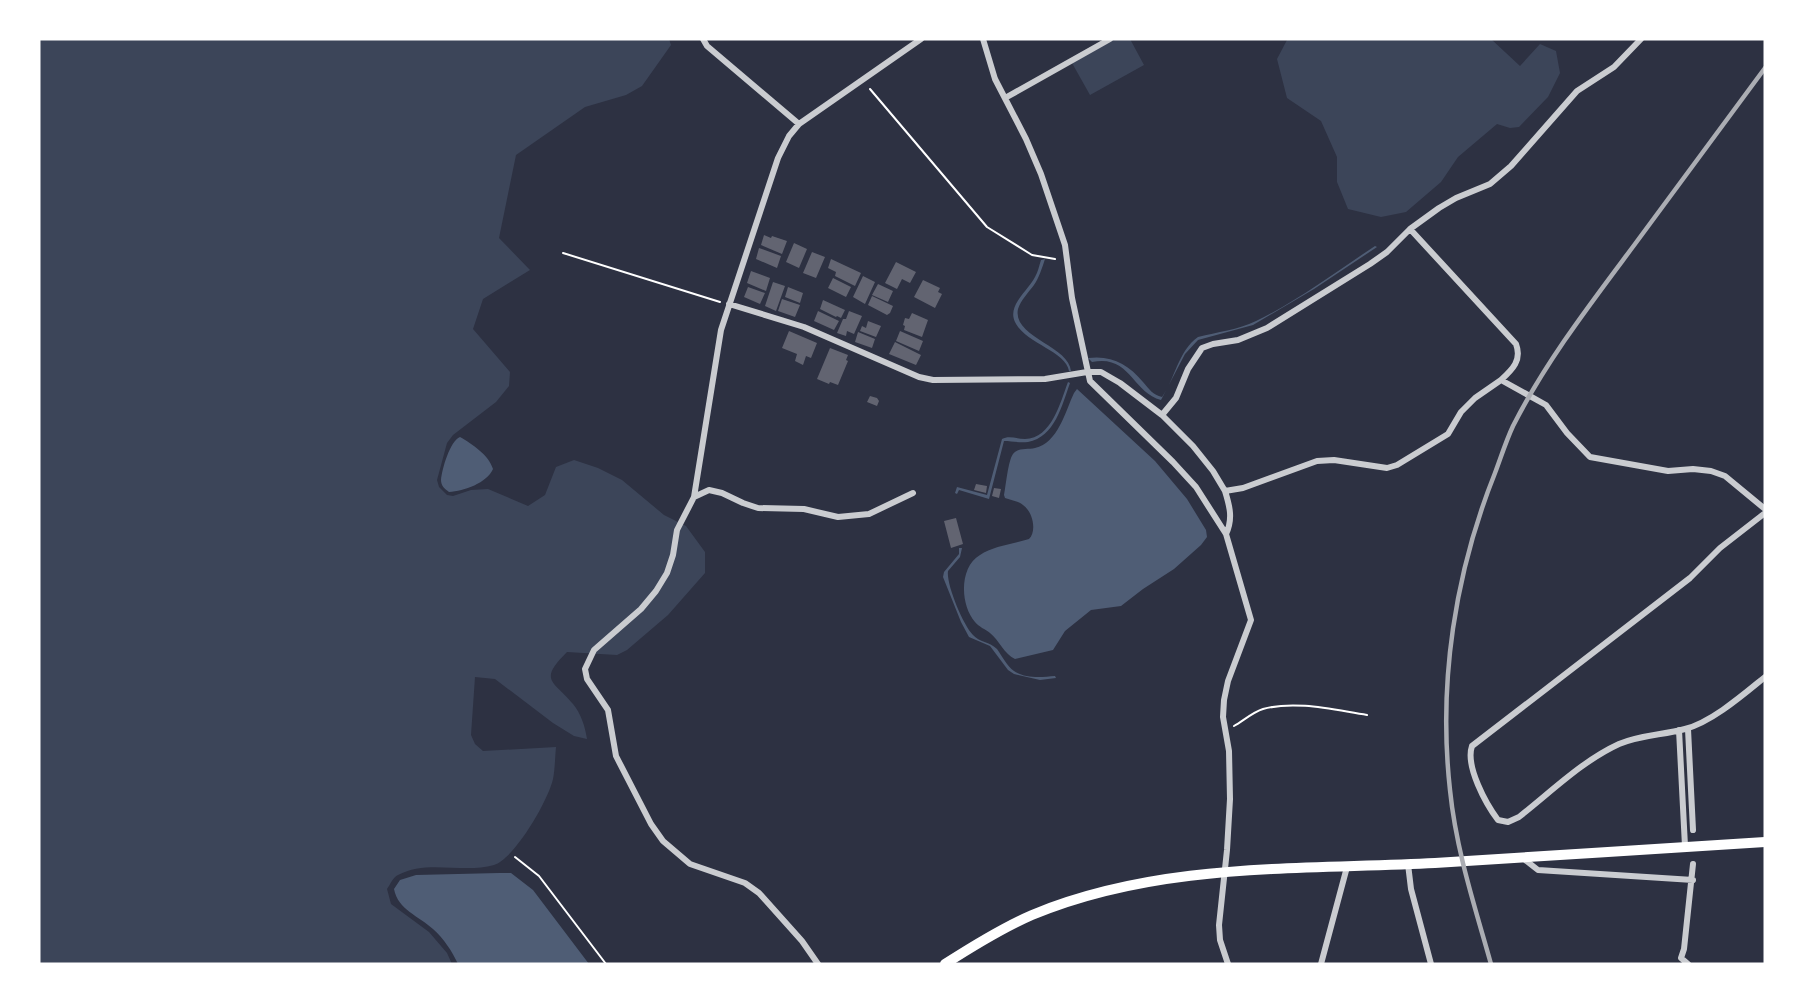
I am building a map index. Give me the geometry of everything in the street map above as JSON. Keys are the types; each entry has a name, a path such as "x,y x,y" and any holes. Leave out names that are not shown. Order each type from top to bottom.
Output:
{"highway":[{"path":"945,964 976,944 1032,915 1092,895 1149,882 1210,873 1439,863 1765,842"}],"street":[{"path":"703,39 707,46 799,124"},
{"path":"818,964 802,941 759,893 745,883 690,864 663,842 651,824 616,756 608,710 587,679 585,669 594,650 641,609 667,573 673,555 676,531 694,497 722,330 729,304 778,158 789,136 799,124 921,39"},
{"path":"983,39 995,79 1044,180 1065,245 1072,298 1090,381 1196,487 1226,534 1251,620 1228,681 1224,717 1230,770 1227,850 1220,932 1228,964"},
{"path":"1005,98 1110,39"},
{"path":"1162,415 1176,398 1188,369 1202,348 1244,338 1267,328 1370,264 1387,252 1410,229 1448,202 1482,188 1497,178 1511,166 1577,91 1614,67 1641,39"},
{"path":"1226,491 1243,488 1317,461 1334,460 1387,468 1397,465 1448,434 1461,412 1475,398 1501,380 1517,362 1519,352 1516,344 1410,229"},
{"path":"729,304 804,327 919,377 933,380 1045,379 1101,372 1162,415 1193,446 1213,471 1226,491 1231,510 1230,525 1226,534"},
{"path":"1501,380 1546,405 1590,457 1668,471 1711,471 1725,476 1765,511 1720,548 1690,578 1472,746 1469,752 1479,787 1486,804 1498,820 1508,822 1519,817 1592,759 1636,737 1688,729 1714,715 1765,677"},
{"path":"694,497 709,490 758,508 804,508 838,517 869,513 913,494"},
{"path":"1688,729 1693,830"},
{"path":"1679,730 1685,846"},
{"path":"1523,857 1538,870 1693,880"},
{"path":"1408,864 1411,889 1431,964"},
{"path":"1688,964 1681,958 1693,880 1693,864"},
{"path":"1321,964 1347,867"}],"path":[{"path":"862,80 987,227 1032,255 1068,261"},
{"path":"563,253 729,304"},
{"path":"1227,731 1260,710 1278,706 1304,706 1367,715"},
{"path":"514,856 539,876 606,964"}],"shaded area":[{"path":"39,39 669,39 671,45 642,86 626,95 585,107 516,155 499,238 530,270 483,299 473,329 510,372 509,386 496,402 453,435 447,443 437,480 439,487 447,495 453,496 471,490 488,489 528,506 545,495 556,467 574,460 598,468 622,480 664,515 686,526 705,552 705,573 668,615 627,650 617,655 567,652 553,669 552,680 578,712 587,739 574,736 553,723 495,679 475,677 471,735 475,744 483,751 556,747 555,767 550,789 538,814 521,841 502,860 494,865 482,867 433,867 409,870 396,876 387,889 391,904 429,932 447,953 452,964 39,964"},
{"path":"1115,39 1130,39 1144,65 1090,95 1072,63"},
{"path":"1491,39 1520,66 1540,44 1556,51 1560,73 1548,97 1519,127 1510,128 1497,124 1458,157 1441,182 1406,212 1381,217 1348,209 1337,182 1337,157 1321,121 1287,98 1277,59 1287,40"},
{"path":"1375,246 1377,247 1314,289 1253,325 1198,340 1185,354 1169,385 1181,357 1198,337 1235,329 1256,321 1287,304"},
{"path":"1045,259 1036,282 1019,306 1018,319 1023,327 1061,355 1068,362 1071,371 1061,358 1027,336 1015,322 1013,316 1016,304 1035,277 1041,260"},
{"path":"1088,358 1105,358 1119,362 1131,370 1156,395 1162,397 1166,391 1161,400 1151,396 1115,363 1092,362"},
{"path":"1068,382 1070,383 1060,410 1045,434 1028,442 1004,441 989,499 959,490 957,494 955,493 957,487 987,495 1002,439 1010,437 1025,439 1042,433 1054,418"},
{"path":"1077,389 1155,461 1187,499 1206,530 1207,537 1174,569 1121,606 1091,610 1065,631 1053,650 1015,659 970,615 964,596 965,577 968,568 980,555 997,547 1029,539 1031,536 1033,527 1029,512 1021,504 1005,498 1004,495 1010,462 1013,454 1018,450 1035,448 1050,440 1060,426"},
{"path":"460,437 484,455 493,469 486,478 474,485 449,492 442,484 442,475 450,449"},
{"path":"959,548 962,548 960,557 948,571 948,577 956,604 969,630 975,637 997,649 1007,664 1019,674 1039,677 1055,676 1056,678 1040,680 1014,674 1008,670 990,646 969,637 943,577 944,572 959,554"},
{"path":"511,873 533,890 589,964 458,964 441,937 404,907 394,889 400,880 416,875"}],"building":[{"path":"764,235 787,241 782,254 761,245"},
{"path":"794,243 807,249 799,268 786,262"},
{"path":"759,248 781,256 777,268 756,259"},
{"path":"812,252 825,257 816,278 803,273"},
{"path":"831,259 861,273 855,286 835,276 836,272 828,268"},
{"path":"896,262 916,272 910,283 902,279 897,289 885,283"},
{"path":"751,271 770,278 766,291 747,283"},
{"path":"863,276 875,282 865,304 853,297"},
{"path":"833,278 851,287 846,297 828,288"},
{"path":"923,280 940,288 938,292 942,294 935,308 914,297"},
{"path":"773,282 785,286 776,311 765,306"},
{"path":"878,284 893,291 888,302 872,295"},
{"path":"748,287 765,293 760,304 744,297"},
{"path":"788,287 803,293 800,303 785,297"},
{"path":"872,296 893,306 890,313 887,315 868,305"},
{"path":"782,299 800,305 795,317 778,311"},
{"path":"823,300 845,310 841,318 820,309"},
{"path":"818,311 839,321 834,330 814,321"},
{"path":"849,311 862,316 854,334 847,331 846,336 837,333"},
{"path":"912,313 928,320 922,337 904,330 905,318 909,319"},
{"path":"868,321 881,326 876,337 860,331 862,326 866,328"},
{"path":"789,331 817,343 811,358 806,356 803,365 795,361 797,354 782,348"},
{"path":"900,331 923,341 919,351 896,341"},
{"path":"858,332 875,339 872,348 855,342"},
{"path":"895,342 921,355 916,365 889,354"},
{"path":"830,348 848,355 846,360 848,361 838,385 817,379"},
{"path":"870,396 877,398 879,401 877,406 867,402"},
{"path":"976,484 987,486 986,493 974,490"},
{"path":"994,488 1001,489 999,498 992,496"},
{"path":"956,518 963,544 951,548 944,521"}],"railway":[{"path":"1491,964 1457,834 1450,790 1447,749 1448,669 1453,628 1469,550 1513,426 1540,378 1586,310 1765,68"}]}
